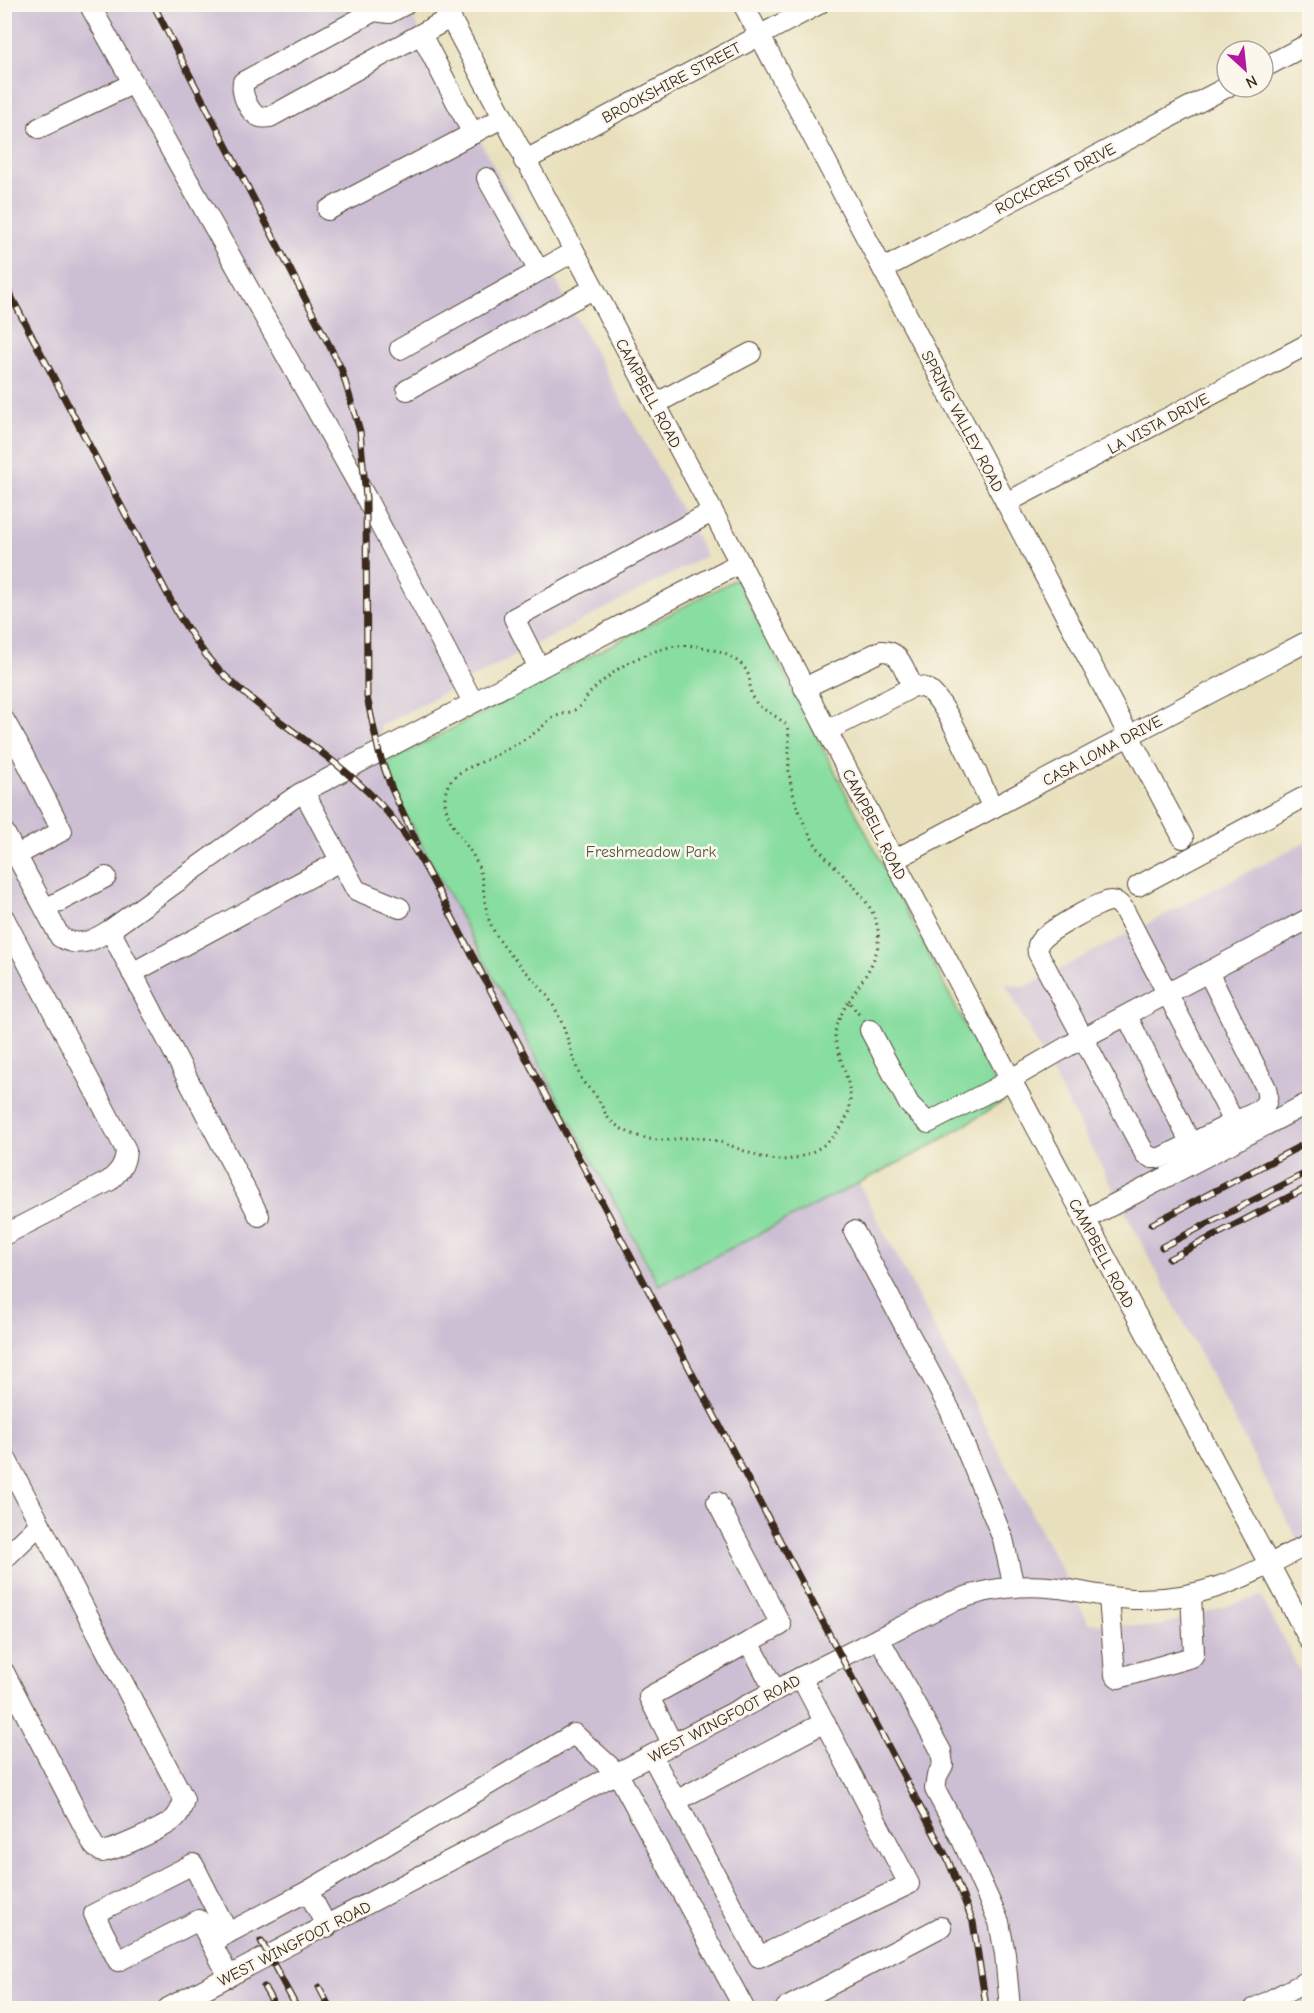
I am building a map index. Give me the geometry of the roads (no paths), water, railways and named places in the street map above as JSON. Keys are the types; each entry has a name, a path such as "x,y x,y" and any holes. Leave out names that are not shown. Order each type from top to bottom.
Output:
{"street":[{"path":"89,4 366,498 473,702"},
{"path":"406,4 389,13 374,10 243,82 242,90 252,111 260,117 270,117 421,34 446,11"},
{"name":"SPRING VALLEY ROAD","path":"743,4 1183,838"},
{"name":"BROOKSHIRE STREET","path":"524,161 819,4"},
{"name":"CAMPBELL ROAD","path":"446,11 740,562 1084,1220 1310,1641"},
{"path":"421,34 473,134"},
{"path":"1275,62 1310,43"},
{"path":"39,128 134,83"},
{"name":"ROCKCREST DRIVE","path":"883,269 1215,93"},
{"path":"328,210 502,118"},
{"path":"488,178 539,271"},
{"path":"400,349 573,252"},
{"path":"407,390 593,289"},
{"name":"LA VISTA DRIVE","path":"1006,503 1310,343"},
{"path":"655,404 751,353"},
{"path":"538,668 514,618 712,512"},
{"path":"4,832 60,937 70,943 93,941 304,792 740,562"},
{"name":"CASA LOMA DRIVE","path":"894,860 1310,640"},
{"path":"804,688 881,651 888,650 899,659 910,681 907,690 827,731"},
{"path":"909,686 927,689 936,697 964,747 993,808"},
{"path":"4,720 10,746 63,831 17,855"},
{"path":"304,792 356,890 400,908"},
{"path":"1138,886 1310,794"},
{"path":"132,973 340,861"},
{"path":"45,909 106,877"},
{"path":"1208,972 1266,1088 1268,1097 1265,1105 1233,1122 1160,1158 1152,1158 1145,1154 1038,953 1037,947 1047,934 1098,904 1109,900 1117,901 1123,908 1233,1122"},
{"path":"4,918 126,1150 121,1170 109,1181 4,1235"},
{"path":"870,1029 909,1104 928,1123 1010,1080 1084,1037 1310,918"},
{"path":"110,930 259,1216"},
{"path":"1127,1016 1191,1144"},
{"path":"1084,1220 1310,1102"},
{"path":"854,1231 950,1410 1003,1539 1014,1587"},
{"path":"4,1455 184,1799 182,1809 172,1820 113,1850 102,1852 94,1846 4,1672"},
{"path":"673,1745 649,1697 781,1625 717,1502"},
{"path":"4,1559 40,1524"},
{"name":"WEST WINGFOOT ROAD","path":"168,2008 801,1677 929,1612 962,1598 1014,1587 1058,1588 1109,1597 1145,1599 1191,1595 1233,1582 1310,1543"},
{"path":"1109,1597 1115,1675 1119,1678 1192,1657 1194,1654 1191,1595"},
{"path":"879,1638 941,1751 943,1765 936,1776 935,1789 962,1840 999,1922 1010,2008"},
{"path":"749,1642 775,1691"},
{"path":"652,1756 759,1957 909,1884 801,1677"},
{"path":"676,1801 825,1722"},
{"path":"219,1937 308,1891 574,1734 618,1774 744,2008"},
{"path":"217,1911 118,1961 94,1914 193,1864 217,1911 219,1937 230,1977"},
{"path":"308,1891 327,1926"},
{"path":"199,1920 219,1937"},
{"path":"786,2008 941,1927"},
{"path":"1255,2008 1310,1980"}],"railway":[{"path":"153,4 341,368 360,431 366,498 367,697 379,753 391,787 417,843"},
{"path":"4,283 179,616 202,649 217,668 237,687 326,756 369,793 396,823 424,865 948,1860 973,1922 985,2008"},
{"path":"1152,1224 1310,1141"},
{"path":"1162,1247 1310,1171"},
{"path":"1169,1259 1310,1186"},
{"path":"261,1941 297,2008"},
{"path":"264,1987 276,2008"},
{"path":"319,1987 330,2008"}],"park label":[{"name":"Freshmeadow Park","path":"651,851"}]}
